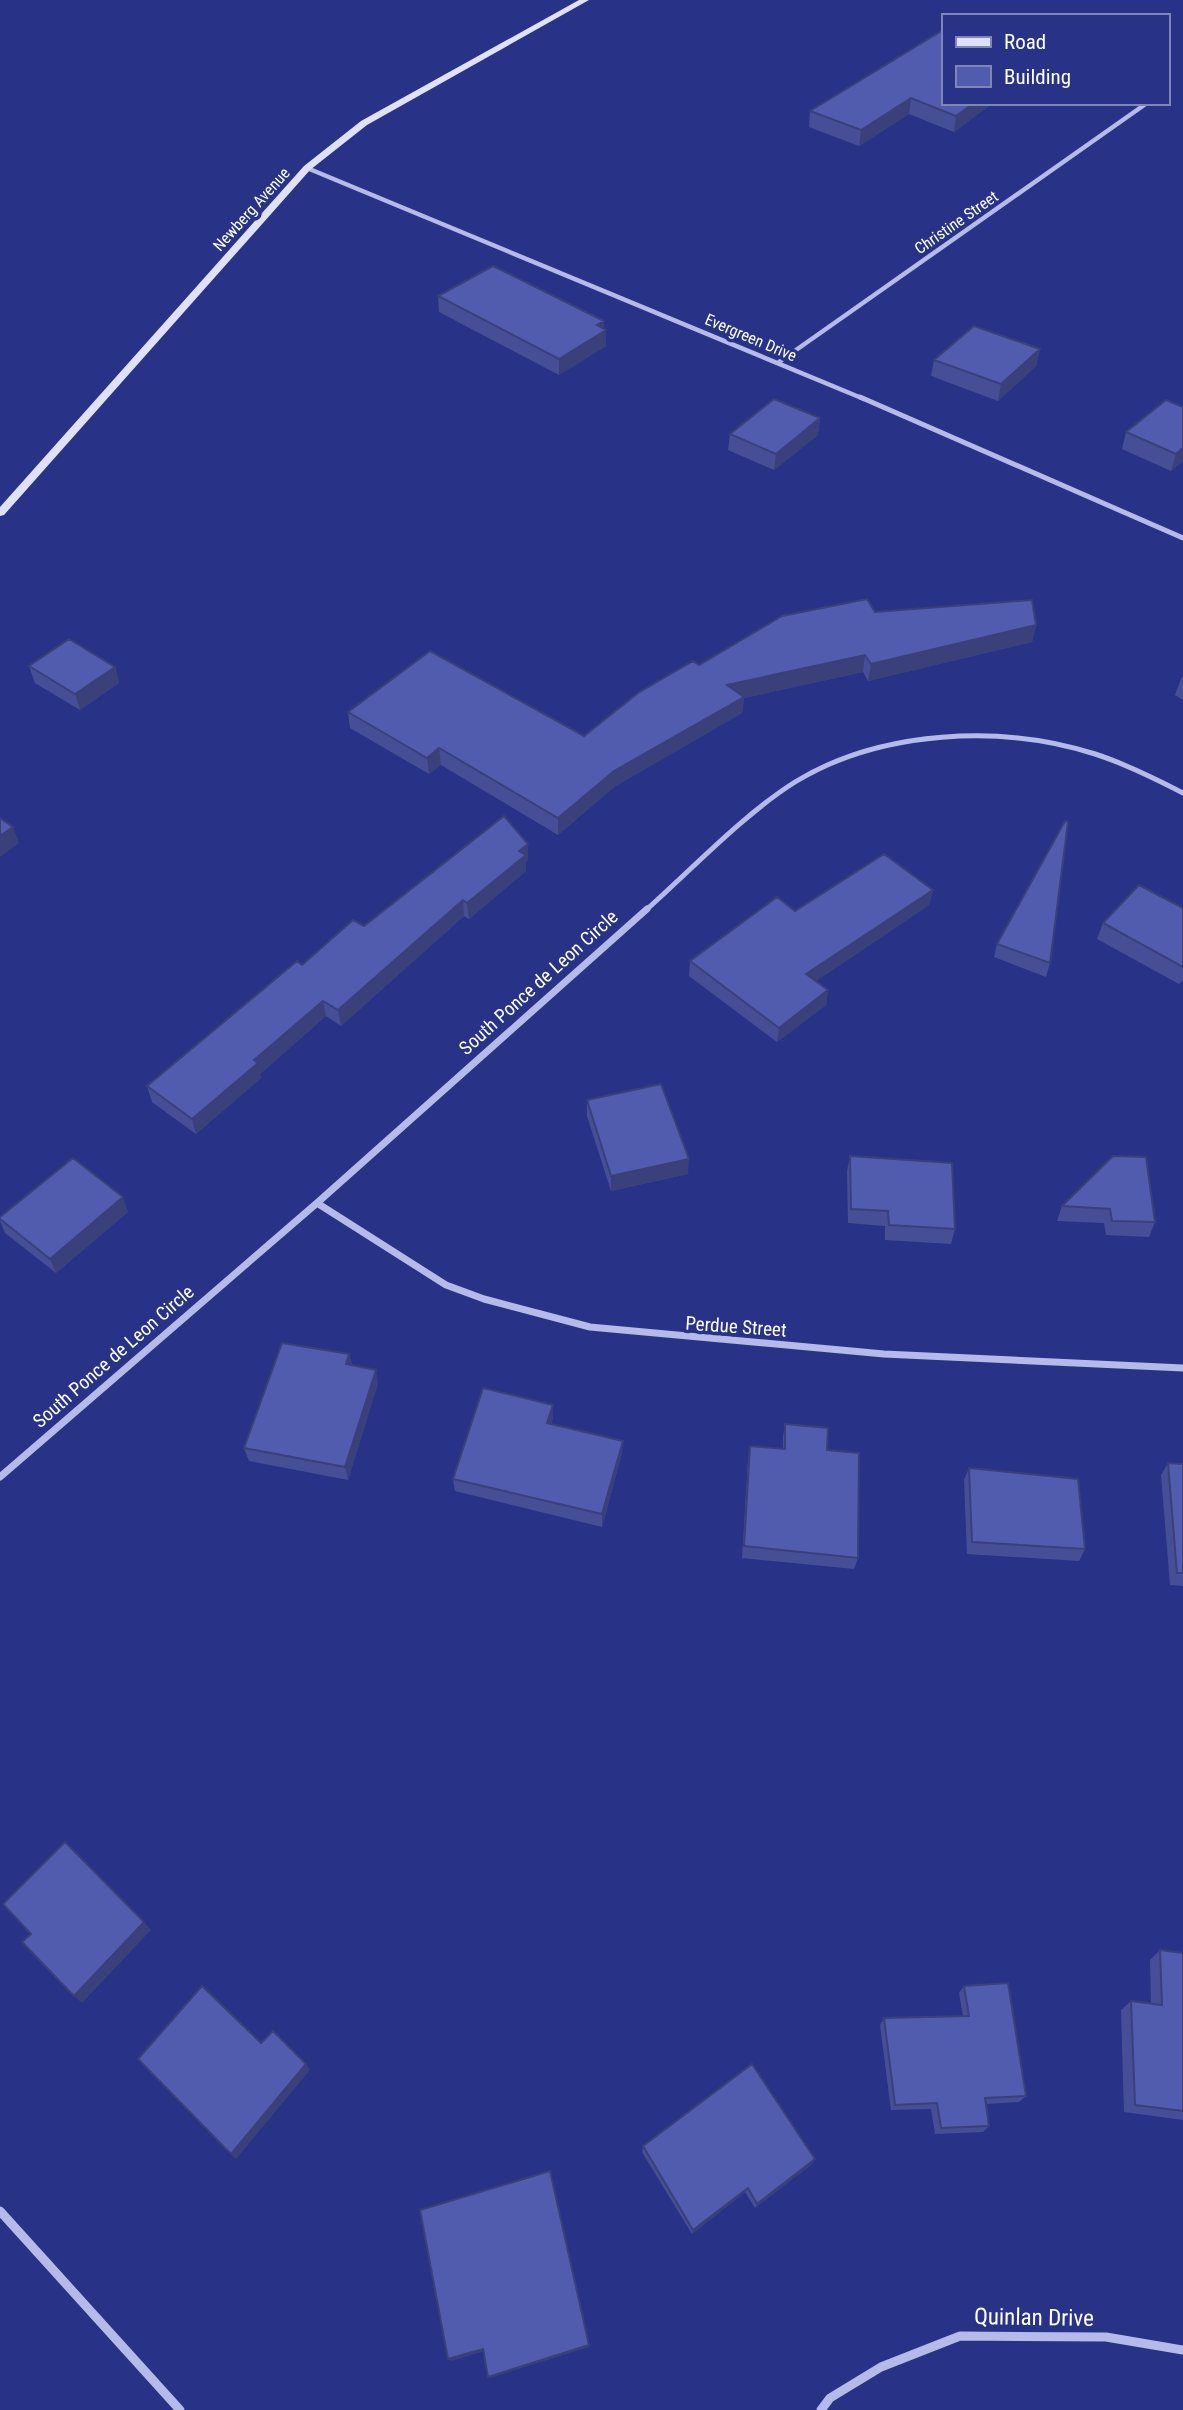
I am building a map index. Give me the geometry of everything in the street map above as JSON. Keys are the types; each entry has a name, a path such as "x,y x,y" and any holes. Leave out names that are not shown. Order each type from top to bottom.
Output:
{"street":[{"name":"Newberg Avenue","path":"0,513 307,168 364,123 585,0"},
{"name":"Christine Street","path":"779,362 1144,105"},
{"name":"Evergreen Drive","path":"307,168 779,362 1183,538"},
{"name":"South Ponce de Leon Circle","path":"0,1477 317,1203 745,822 799,780 876,749 937,739 983,738 1057,744 1110,758 1183,793"},
{"name":"Perdue Street","path":"317,1203 446,1285 484,1299 590,1327 663,1336 884,1354 1183,1368"},
{"path":"0,2211 180,2410"},
{"name":"Quinlan Drive","path":"821,2410 830,2398 881,2367 960,2336 1106,2337 1183,2350"}],"building":[{"path":"942,31 942,105 971,105 956,116 911,98 861,130 810,111"},
{"path":"493,266 604,321 597,325 606,330 559,359 438,296"},
{"path":"974,326 1040,349 1001,384 934,360"},
{"path":"774,399 820,418 776,454 730,434"},
{"path":"1166,400 1183,407 1183,448 1176,454 1126,432"},
{"path":"867,599 875,612 1032,600 1036,625 871,664 865,655 727,685 744,697 614,771 558,818 439,748 427,758 348,712 430,651 584,736 638,693 693,661 699,665 782,616"},
{"path":"69,639 115,667 75,694 29,666"},
{"path":"504,816 528,844 519,851 526,855 467,903 463,900 338,1010 323,1001 254,1060 258,1063 192,1119 147,1086 297,961 302,965 353,920 364,926"},
{"path":"0,818 13,827 0,836"},
{"path":"1065,821 1068,822 1050,963 997,944"},
{"path":"884,854 933,890 806,974 828,990 779,1028 690,961 777,897 795,911"},
{"path":"1139,885 1183,908 1183,967 1103,923"},
{"path":"661,1084 689,1159 611,1176 587,1100"},
{"path":"850,1156 952,1163 955,1229 889,1225 888,1211 851,1209"},
{"path":"1113,1156 1146,1157 1155,1222 1112,1221 1110,1209 1062,1206"},
{"path":"73,1158 123,1197 50,1259 0,1217"},
{"path":"282,1343 349,1354 346,1364 376,1370 345,1467 244,1448"},
{"path":"483,1388 553,1405 547,1423 623,1441 602,1514 453,1479"},
{"path":"785,1424 828,1428 827,1450 859,1453 858,1558 744,1546 750,1446 785,1449"},
{"path":"1168,1463 1183,1464 1183,1573 1177,1573"},
{"path":"969,1468 1078,1479 1085,1549 972,1542"},
{"path":"65,1842 144,1922 74,1996 22,1942 31,1934 3,1904"},
{"path":"1160,1950 1183,1953 1183,2111 1135,2105 1131,2001 1162,2005"},
{"path":"1008,1983 1026,2096 985,2098 989,2126 941,2128 937,2103 895,2105 884,2018 969,2016 964,1986"},
{"path":"202,1986 261,2043 273,2031 306,2064 231,2154 138,2059"},
{"path":"752,2064 815,2159 757,2204 748,2188 693,2230 643,2146"},
{"path":"550,2171 589,2345 488,2377 483,2349 448,2359 420,2210"}]}
